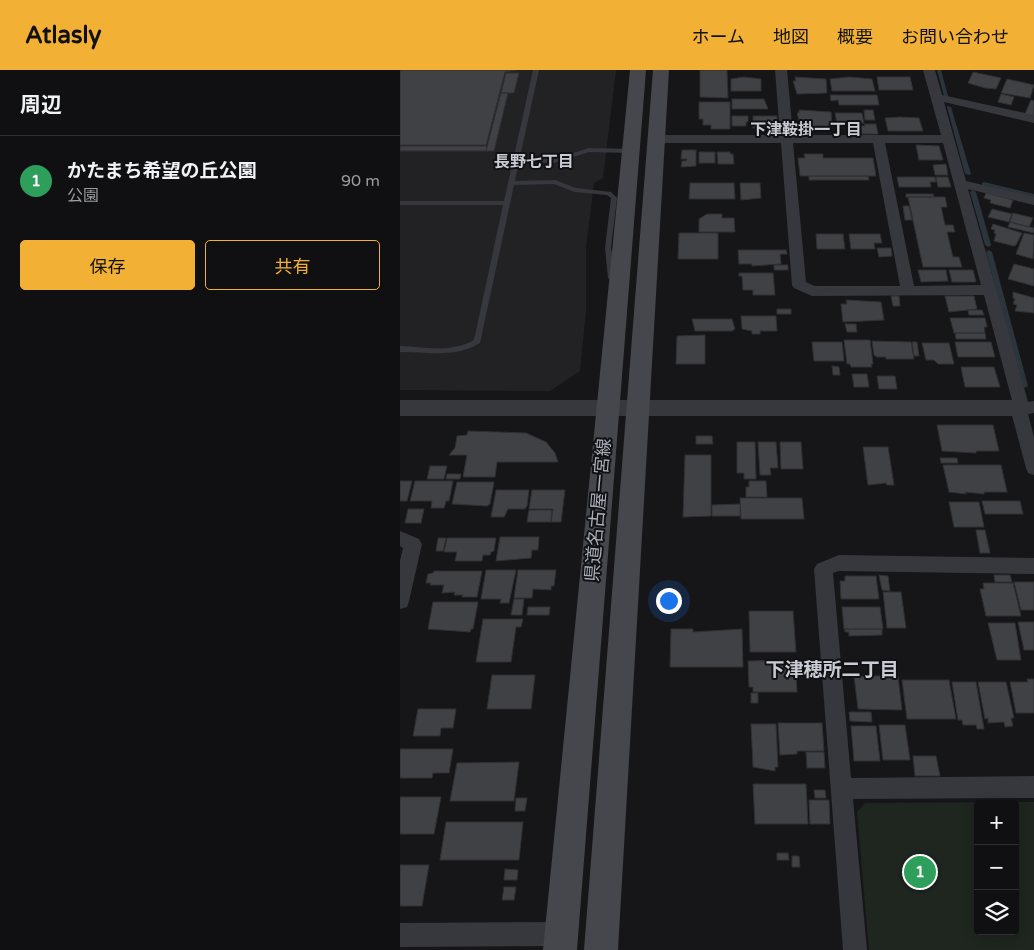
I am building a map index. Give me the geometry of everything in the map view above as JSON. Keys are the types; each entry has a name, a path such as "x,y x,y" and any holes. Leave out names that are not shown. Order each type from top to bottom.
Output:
{"main road":[{"name":"県道名古屋一宮線","path":"560,942 606,408 638,70"},
{"name":"県道名古屋一宮線","path":"601,950 640,408 661,70"}],"street":[{"path":"781,70 799,285 812,291 989,290"},
{"path":"929,70 989,290 1025,408 1034,468"},
{"path":"936,97 1034,119"},
{"path":"657,139 948,138"},
{"path":"878,139 908,290"},
{"path":"960,183 1034,201"},
{"path":"400,408 1025,408"},
{"path":"400,538 413,544 400,601"},
{"path":"855,950 823,570 839,563 1034,566"},
{"path":"842,789 1034,788"},
{"path":"400,935 560,942"}],"lane":[{"path":"400,349 458,349 470,347 477,341 536,70"},
{"path":"516,160 554,161 589,150 630,150"},
{"path":"511,183 555,182 575,190 606,191 614,198 608,248 616,308"},
{"path":"400,203 507,203"}],"shaded area":[{"path":"400,70 616,70 603,178 594,183 586,248 586,311 580,371 550,391 400,390"},
{"path":"974,802 974,935 1019,935 1019,802 1034,802 1034,950 869,950 857,812 865,803"}],"building":[{"path":"400,70 517,70 505,72 486,145 400,145"},
{"path":"700,70 727,70 728,98 700,97"},
{"path":"973,72 1001,78 996,89 985,88 968,83"},
{"path":"506,73 519,73 514,93 501,93"},
{"path":"744,77 761,79 761,91 731,91 731,79"},
{"path":"795,77 826,79 827,93 797,94 793,81 796,81"},
{"path":"849,77 872,79 875,91 832,91 830,79"},
{"path":"877,77 910,77 913,90 879,90"},
{"path":"1007,79 1034,85 1030,98 1001,93"},
{"path":"501,93 508,93 494,151 486,151"},
{"path":"1001,94 1014,97 1011,105 998,102"},
{"path":"830,95 877,95 879,105 839,105 838,100 831,101"},
{"path":"732,99 764,99 768,109 732,109"},
{"path":"1031,100 1034,101 1034,116 1025,114"},
{"path":"699,102 730,102 730,129 711,129 711,125 703,125 703,119 699,119"},
{"path":"799,110 831,112 832,126 801,128 797,113 799,113"},
{"path":"864,110 873,110 875,120 865,120"},
{"path":"835,113 862,113 864,123 837,123"},
{"path":"732,116 748,116 746,126 732,126"},
{"path":"753,116 777,116 777,128 753,128"},
{"path":"885,118 919,118 923,131 888,131"},
{"path":"864,124 876,124 878,134 862,134 861,126 865,126"},
{"path":"916,145 939,146 943,160 919,160"},
{"path":"400,146 487,146 486,151 400,151"},
{"path":"682,150 696,150 696,166 681,167 682,161 687,159 681,159"},
{"path":"699,152 715,152 715,163 699,163"},
{"path":"717,152 730,152 730,154 733,154 734,164 718,164"},
{"path":"804,154 823,154 823,158 873,158 876,176 800,176 798,158 805,158"},
{"path":"946,164 948,175 935,175 933,165"},
{"path":"809,176 868,176 869,180 809,180"},
{"path":"897,177 935,177 936,182 930,182 931,187 899,187"},
{"path":"936,177 948,177 951,187 938,187"},
{"path":"690,183 734,183 735,199 689,199"},
{"path":"740,183 760,183 761,198 741,200"},
{"path":"986,193 1013,200 1010,208 990,203 991,200 984,198"},
{"path":"906,194 933,194 934,197 906,197"},
{"path":"908,197 945,197 947,207 941,207 945,225 953,225 955,232 947,232 953,257 959,257 962,267 923,267"},
{"path":"903,206 909,206 912,220 905,220"},
{"path":"992,209 1012,214 1009,222 988,217"},
{"path":"1013,213 1033,218 1029,227 1010,222"},
{"path":"707,214 722,214 722,218 734,218 735,232 699,232 699,219"},
{"path":"1010,222 1034,228 1034,233 1008,227"},
{"path":"993,224 1022,233 1016,245 994,241 996,234 994,233 995,230 991,229"},
{"path":"679,233 718,233 718,259 678,259"},
{"path":"1024,233 1034,235 1033,259 1016,254"},
{"path":"816,234 843,234 845,249 817,249"},
{"path":"849,234 880,234 882,243 874,243 875,249 851,249"},
{"path":"877,248 891,248 892,256 879,257"},
{"path":"738,250 786,250 787,254 780,254 781,264 752,266 752,264 739,264"},
{"path":"1014,264 1034,269 1034,286 1008,279"},
{"path":"774,265 788,265 788,270 774,270"},
{"path":"918,270 946,270 948,281 921,282"},
{"path":"949,270 973,270 976,282 952,282"},
{"path":"739,273 773,273 775,295 753,295 753,290 743,290 742,276 739,276"},
{"path":"1013,292 1034,298 1034,313 1015,311 1017,305 1013,304 1015,299 1013,298"},
{"path":"891,296 899,296 900,306 893,306"},
{"path":"945,296 974,296 977,309 949,312"},
{"path":"846,300 881,302 884,320 843,322 841,304 847,304"},
{"path":"777,309 791,309 791,314 777,314"},
{"path":"968,310 982,310 984,315 969,315"},
{"path":"741,316 776,316 777,331 760,331 760,334 752,334 752,331 742,329"},
{"path":"950,318 985,318 987,327 984,327 985,333 954,333"},
{"path":"692,319 732,319 735,329 732,331 695,331"},
{"path":"845,324 856,324 857,332 847,332"},
{"path":"955,333 985,333 986,339 956,339"},
{"path":"705,335 705,364 676,364 677,336"},
{"path":"844,340 870,340 872,367 851,367 850,364 847,364"},
{"path":"872,341 911,342 914,359 886,359 886,357 877,357 874,355"},
{"path":"812,342 842,342 844,361 814,361"},
{"path":"912,342 917,342 919,356 914,356"},
{"path":"955,342 991,342 995,357 958,357"},
{"path":"922,343 949,343 954,364 938,364 934,360 926,360"},
{"path":"832,366 839,367 840,375 833,375"},
{"path":"961,367 994,367 1000,387 965,387"},
{"path":"852,374 867,374 869,387 854,387"},
{"path":"877,376 895,376 897,389 879,389"},
{"path":"937,425 993,425 999,451 976,451 976,453 942,451"},
{"path":"468,431 526,433 546,442 555,453 558,462 497,462 495,477 463,477 467,455 449,455 455,448 457,436 467,435"},
{"path":"696,436 712,436 713,444 696,444"},
{"path":"737,442 755,442 756,479 744,479 744,473 737,473"},
{"path":"758,442 776,442 778,468 770,468 771,475 760,475"},
{"path":"780,442 801,442 803,469 781,469"},
{"path":"863,447 888,447 894,485 887,485 886,483 868,485"},
{"path":"685,455 711,455 711,516 683,517"},
{"path":"940,458 957,458 958,463 941,463"},
{"path":"943,465 1001,465 1007,492 984,492 984,494 965,492 966,494 949,492"},
{"path":"430,466 447,466 444,479 427,479"},
{"path":"447,474 461,474 460,479 446,479"},
{"path":"400,481 412,481 407,501 400,501"},
{"path":"415,481 453,481 449,501 446,501 444,508 431,508 432,501 410,501"},
{"path":"749,481 766,481 767,497 746,497 746,487 749,487"},
{"path":"457,482 494,482 490,504 487,506 452,504"},
{"path":"496,490 529,490 527,506 525,509 508,509 504,517 491,517"},
{"path":"532,490 565,490 561,522 551,522 553,509 529,509"},
{"path":"740,498 802,498 804,519 741,519"},
{"path":"982,501 1020,501 1023,514 985,514"},
{"path":"949,502 979,502 984,527 954,527"},
{"path":"740,504 740,516 712,516 712,505"},
{"path":"408,509 424,509 421,523 405,523"},
{"path":"529,510 552,510 551,522 527,522"},
{"path":"976,530 985,530 990,553 980,553"},
{"path":"500,537 539,537 538,550 532,550 531,558 496,561"},
{"path":"438,538 446,538 443,551 436,551"},
{"path":"447,538 496,538 494,551 490,555 483,555 482,561 455,561 457,552 444,552"},
{"path":"486,570 516,570 509,603 500,603 501,599 481,599"},
{"path":"518,570 556,570 554,586 551,586 551,590 533,589 532,598 514,598"},
{"path":"434,571 482,571 477,597 462,597 463,595 454,595 455,592 442,593 444,585 430,585 431,583 426,583 428,574"},
{"path":"879,575 888,576 890,591 882,590"},
{"path":"994,575 1010,575 1012,582 995,582"},
{"path":"845,576 876,576 879,599 841,599 840,581 845,581"},
{"path":"1014,582 1034,582 1034,610 1021,610"},
{"path":"983,583 1013,583 1021,616 986,616 980,589 984,589"},
{"path":"883,592 901,592 906,628 887,628"},
{"path":"514,599 524,599 522,615 511,615"},
{"path":"433,602 478,602 473,629 470,632 428,629"},
{"path":"528,607 550,607 549,615 527,615"},
{"path":"842,607 880,607 883,629 844,629"},
{"path":"749,611 793,611 796,652 750,652"},
{"path":"483,619 523,619 521,627 516,627 511,662 476,662"},
{"path":"1018,622 1034,622 1034,650 1024,650"},
{"path":"988,623 1015,623 1021,660 997,660"},
{"path":"671,629 693,629 693,632 742,629 743,667 670,667"},
{"path":"845,629 882,629 882,635 849,636 849,632 845,632"},
{"path":"795,660 797,692 753,692 753,687 749,687 748,661"},
{"path":"492,675 535,675 531,709 487,709"},
{"path":"854,676 898,676 902,710 858,709"},
{"path":"1027,679 1034,679 1034,713 1016,713 1010,682 1028,682"},
{"path":"902,680 949,680 956,719 907,719"},
{"path":"952,682 976,682 984,729 977,729 976,725 963,725 962,720 958,720"},
{"path":"978,682 1006,682 1014,718 1011,718 1013,726 1005,727 1004,722 988,723 988,718 985,719"},
{"path":"751,693 758,693 758,703 751,703"},
{"path":"418,709 456,709 453,728 441,728 440,736 413,736"},
{"path":"849,712 871,712 872,722 850,721"},
{"path":"778,723 822,723 824,751 797,751 797,754 780,755"},
{"path":"751,724 776,724 778,767 775,767 775,771 753,767"},
{"path":"879,725 905,725 910,760 883,760"},
{"path":"851,726 876,726 880,761 854,761"},
{"path":"400,749 453,749 449,773 433,773 432,778 400,778"},
{"path":"806,752 824,752 825,768 807,768"},
{"path":"913,756 936,756 940,776 915,776"},
{"path":"519,762 514,801 450,801 457,763"},
{"path":"753,784 806,784 808,824 755,824"},
{"path":"814,790 825,790 826,798 815,798"},
{"path":"400,797 441,797 434,834 400,834"},
{"path":"516,798 527,798 525,811 515,811"},
{"path":"809,800 829,800 830,824 810,824"},
{"path":"446,822 523,822 519,860 440,860"},
{"path":"777,853 788,853 789,860 777,860"},
{"path":"792,856 799,856 800,867 792,867"},
{"path":"400,865 429,865 422,906 400,906"},
{"path":"505,869 518,870 517,880 504,880"},
{"path":"504,887 516,887 514,900 502,900"}],"waterway":[{"path":"939,70 946,96"},
{"path":"949,107 968,174"},
{"path":"984,184 1034,196"},
{"path":"973,192 988,245"},
{"path":"989,252 1025,386"}],"place":[{"name":"かたまち希望の丘公園","path":"920,872"}],"district":[{"name":"下津鞍掛一丁目","path":"806,130"},
{"name":"長野七丁目","path":"534,162"},
{"name":"下津穂所二丁目","path":"832,670"}]}
